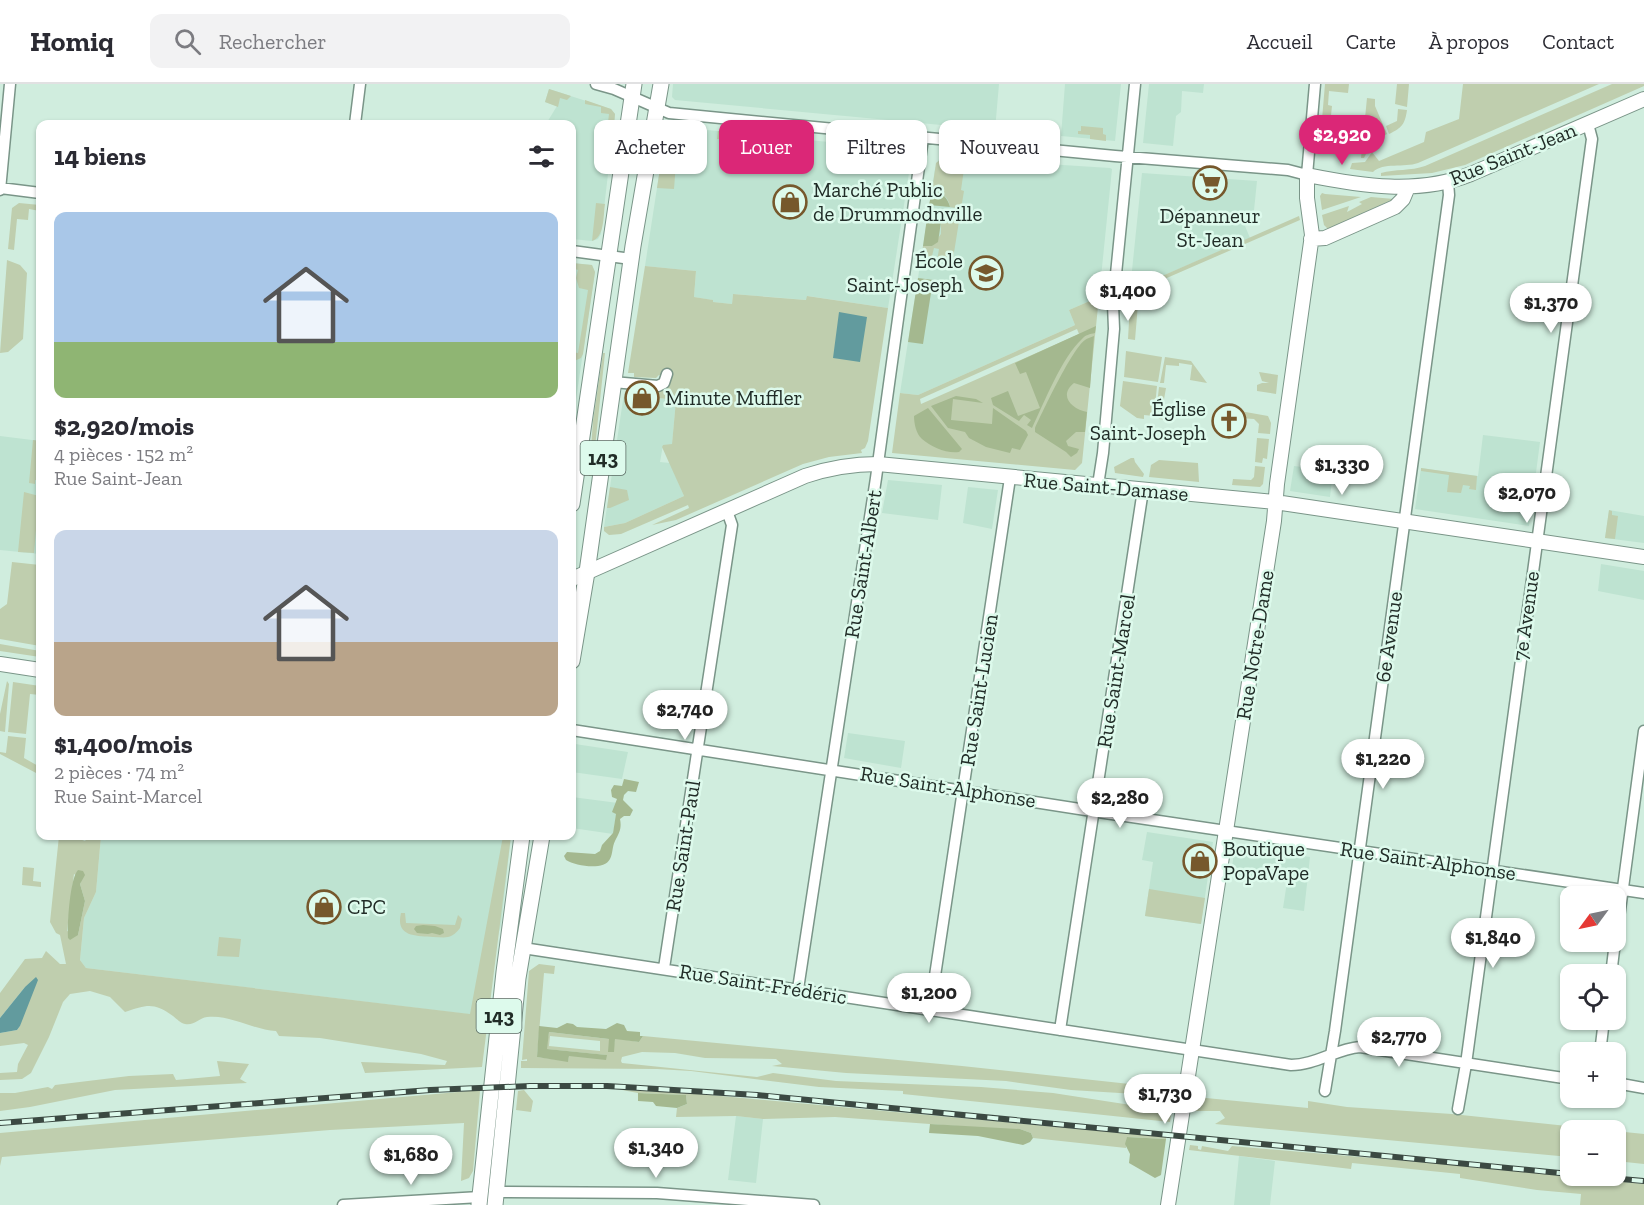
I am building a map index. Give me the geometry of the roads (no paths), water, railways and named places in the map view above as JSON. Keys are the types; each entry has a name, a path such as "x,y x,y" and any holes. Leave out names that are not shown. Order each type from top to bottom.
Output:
{"main road":[{"name":"143","path":"576,637 631,259 661,84"},
{"name":"143","path":"576,477 633,91"},
{"name":"143","path":"480,1201 504,972 521,840"},
{"name":"143","path":"495,1198 523,948 541,840"}],"street":[{"path":"10,84 0,189 36,193"},
{"path":"356,120 360,84"},
{"name":"Rue Saint-Jean","path":"596,84 633,91 657,108 669,113 826,128"},
{"path":"1098,485 1135,84"},
{"name":"Rue Notre-Dame","path":"1168,1205 1227,831 1311,239 1312,226 1306,189 1315,84"},
{"name":"Rue Saint-Jean","path":"927,138 1288,170 1371,186 1408,187 1448,182 1471,174 1644,99"},
{"name":"7e Avenue","path":"1458,1109 1592,139 1588,124"},
{"name":"Rue Saint-Albert","path":"798,989 878,464 918,174"},
{"name":"6e Avenue","path":"1325,1091 1449,195 1448,182"},
{"path":"1311,239 1325,238 1395,207 1403,198 1408,187"},
{"path":"576,251 631,259"},
{"path":"613,382 658,386 664,383 667,374"},
{"name":"Rue Saint-Damase","path":"576,577 820,471 860,464 1275,502 1644,557"},
{"name":"Rue Saint-Lucien","path":"930,1009 1010,478"},
{"name":"Rue Saint-Marcel","path":"1060,1030 1143,490"},
{"name":"Rue Saint-Paul","path":"664,968 732,525 728,511"},
{"path":"0,664 36,669"},
{"name":"Rue Saint-Alphonse","path":"576,731 1596,886"},
{"path":"1623,886 1644,731"},
{"name":"Rue Saint-Alphonse","path":"1626,891 1644,893"},
{"name":"Rue Saint-Frédéric","path":"523,948 1291,1065 1304,1064 1346,1049 1360,1047 1560,1078"},
{"path":"1626,1085 1644,1088"},
{"path":"495,1198 657,1193 814,1205"},
{"path":"343,1205 480,1201"}],"water":[{"path":"839,312 867,317 860,362 833,358"},
{"path":"36,977 38,980 20,1026 17,1030 0,1033 0,1018"}],"railway":[{"path":"0,1123 430,1090 607,1086 757,1095 1560,1173"},
{"path":"1626,1179 1644,1181"}],"place":[{"name":"Dépanneur St-Jean","path":"1210,183"},
{"name":"Marché Public de Drummodnville","path":"790,202"},
{"name":"École Saint-Joseph","path":"986,273"},
{"name":"Minute Muffler","path":"642,398"},
{"name":"Église Saint-Joseph","path":"1229,421"},
{"name":"Boutique PopaVape","path":"1200,861"},
{"name":"CPC","path":"324,907"}]}
